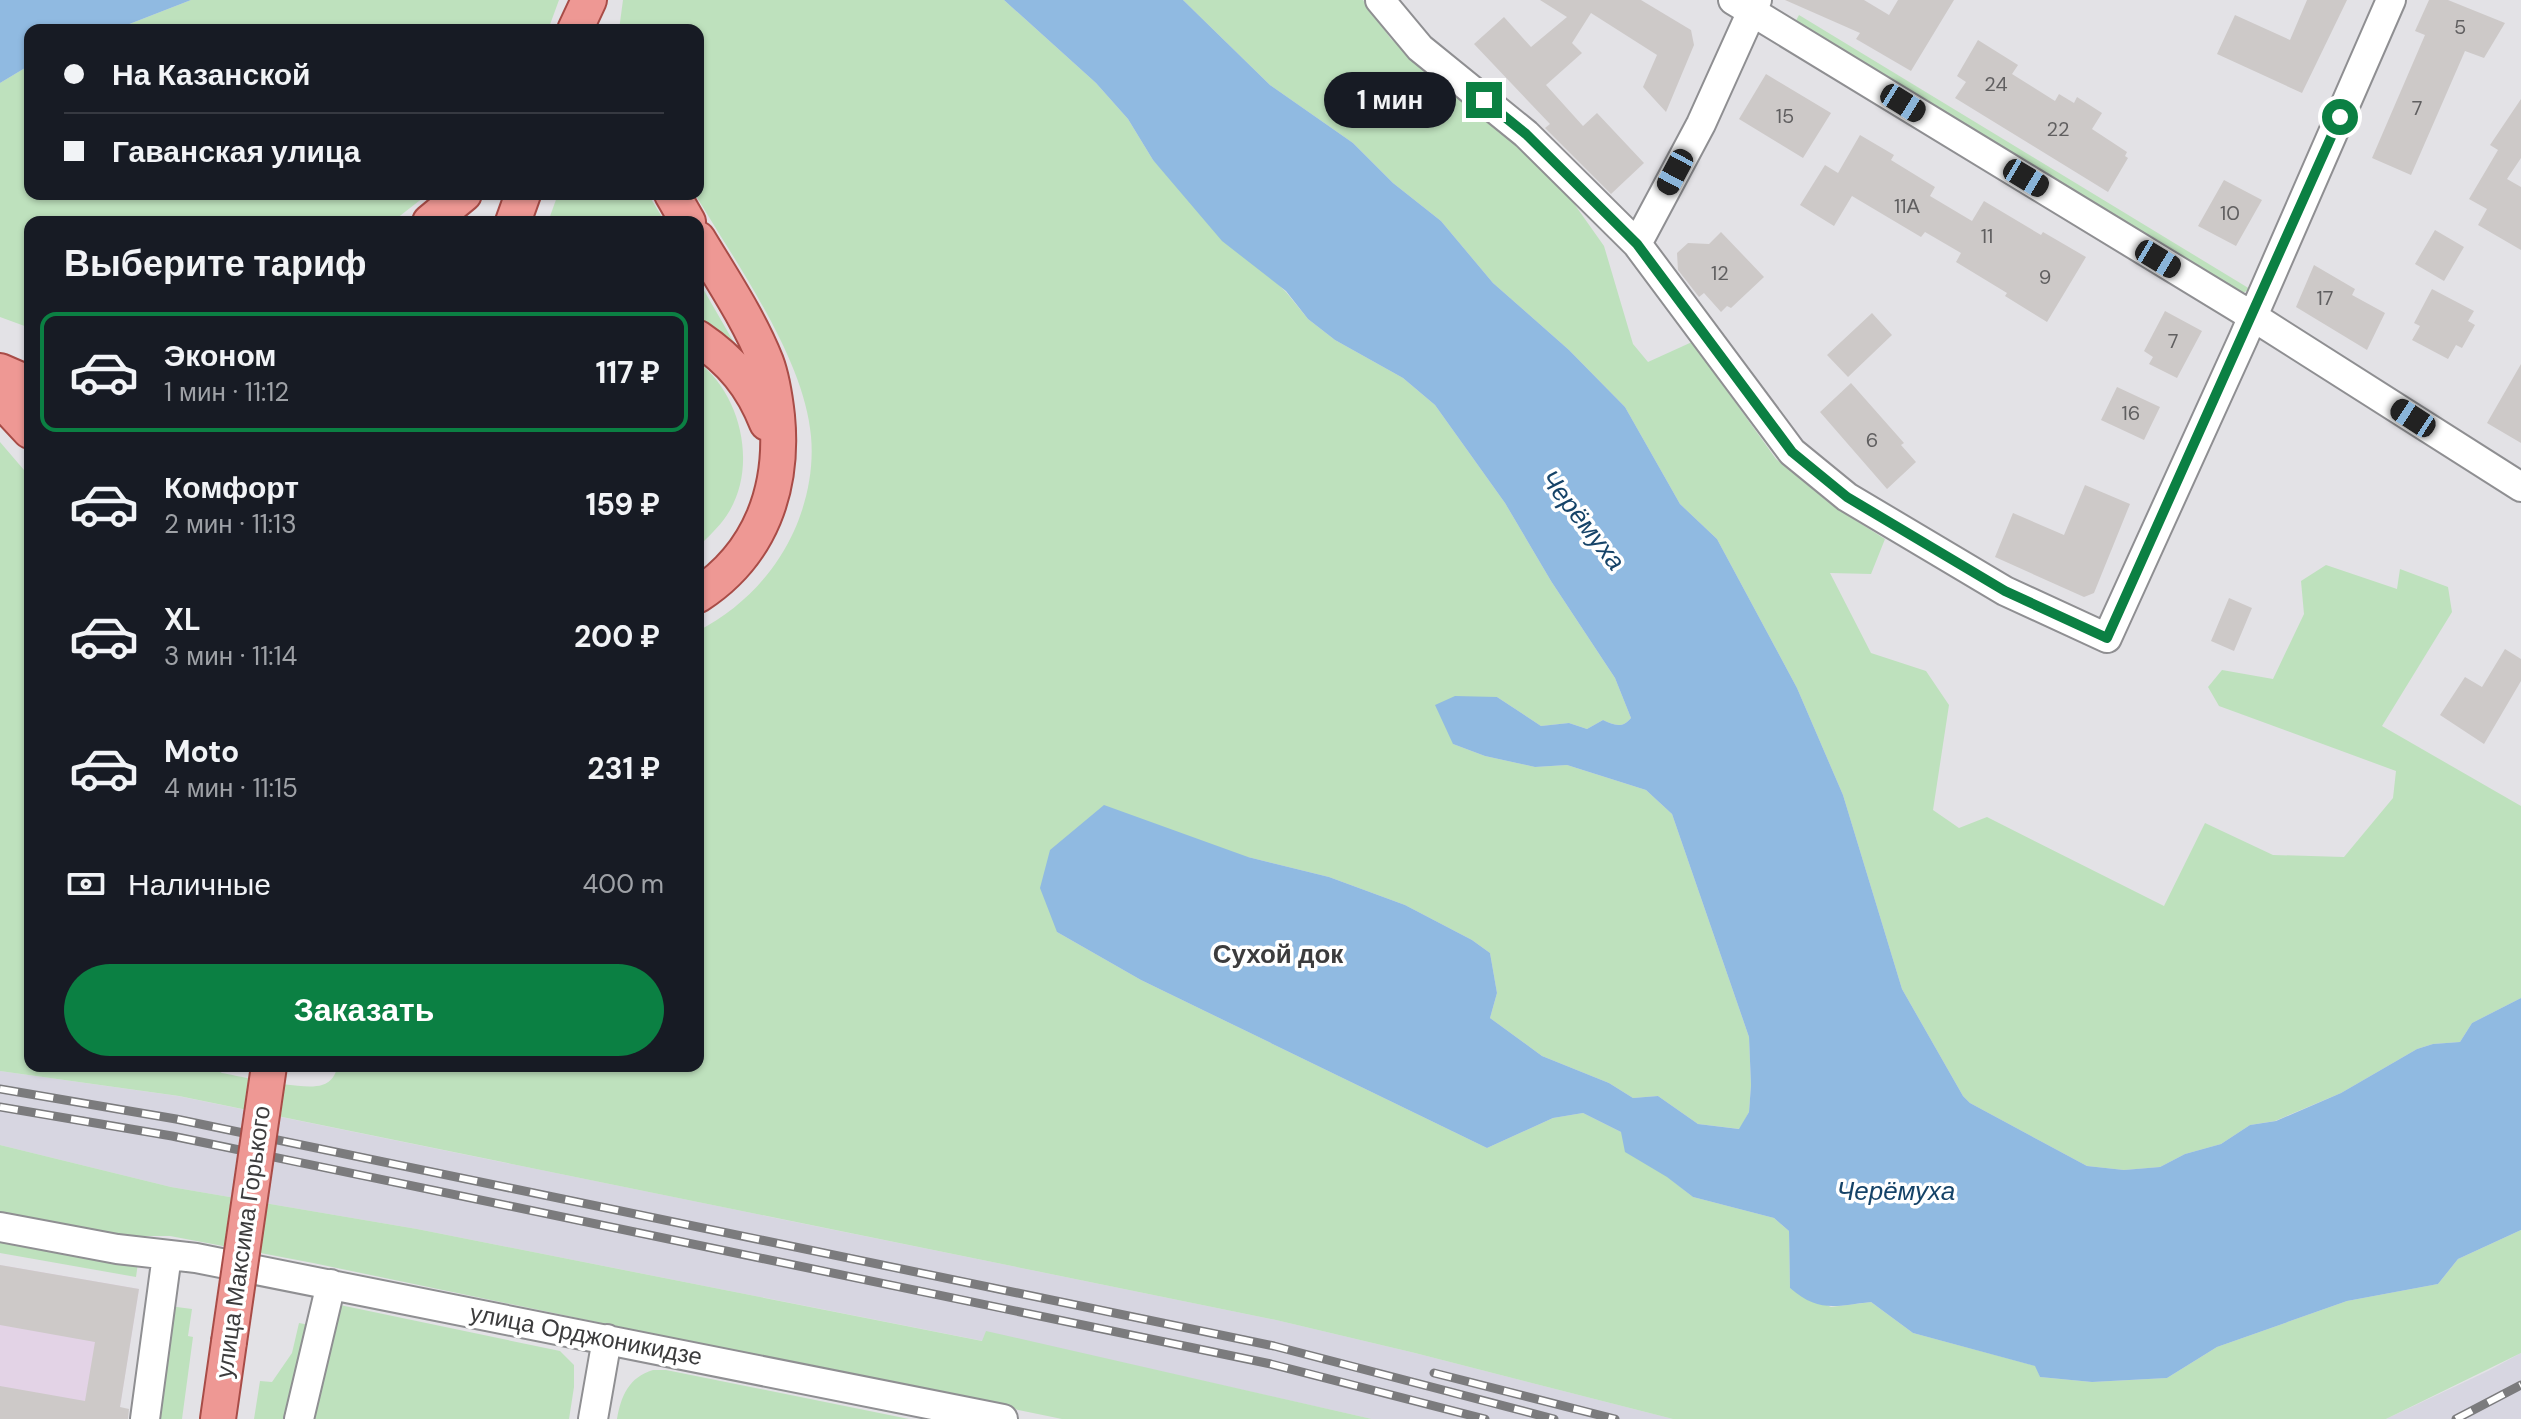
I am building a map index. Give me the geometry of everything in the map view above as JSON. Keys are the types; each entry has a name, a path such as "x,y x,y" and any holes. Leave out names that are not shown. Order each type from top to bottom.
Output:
{"main road":[{"path":"581,24 591,0"},
{"path":"591,0 595,24"},
{"path":"437,216 457,200"},
{"path":"704,249 753,333 768,366 778,434 778,461 768,510 757,536 740,559 704,590"},
{"path":"704,342 744,377 758,399 771,445 773,470 768,510"},
{"path":"0,359 24,365"},
{"path":"0,371 24,381"},
{"path":"0,399 24,425"},
{"name":"улица Максима Горького","path":"218,1419 268,1072"}],"street":[{"path":"1380,0 1420,48 1526,134 1637,244 1792,452 1847,497 2005,591 2107,638 2391,0"},
{"path":"1637,244 1701,124 1748,4 2252,316 2521,487"},
{"name":"улица Орджоникидзе","path":"0,1227 117,1249 196,1258 1003,1419"},
{"path":"145,1419 167,1255"},
{"path":"299,1419 331,1284"},
{"path":"593,1419 607,1339"}],"shaded area":[{"path":"0,1071 178,1096 1276,1320 1673,1419 1372,1419 986,1332 983,1341 417,1229 171,1187 0,1145"},
{"path":"0,1265 139,1289 118,1419 0,1419"},
{"path":"2521,1353 2521,1419 2386,1419 2488,1371"}],"green space":[{"path":"191,0 559,0 550,24 129,24"},
{"path":"623,0 1004,0 1096,83 1128,119 1153,160 1286,292 1308,319 1335,340 1403,378 1435,405 1505,503 1551,581 1615,678 1631,718 1621,725 1603,720 1587,729 1569,723 1541,726 1497,697 1453,744 1485,756 1535,767 1567,765 1646,790 1672,814 1749,1037 1749,1112 1740,1129 1698,1124 1658,1096 1633,1098 1609,1083 1542,1056 1490,1018 1497,993 1490,953 1472,940 1405,905 1329,877 1248,857 1057,932 1141,980 1487,1148 1553,1118 1583,1113 1621,1132 1693,1197 1774,1218 1789,1231 1790,1288 1831,1307 1871,1302 1913,1333 2036,1366 2040,1377 2092,1382 2167,1378 2217,1347 2347,1301 2438,1284 2458,1259 2521,1230 2521,1353 2386,1419 1673,1419 1276,1320 179,1096 0,1071 0,442 24,470 24,1072 220,1072 288,1085 314,1086 328,1082 335,1072 704,1072 704,627 742,601 766,576 786,547 806,497 811,436 806,406 782,343 699,200 704,200 704,24 620,24"},
{"path":"1183,0 1363,0 1391,39 1558,181 1604,246 1633,344 1648,362 1692,342 1776,459 1833,506 1885,539 1871,574 1830,573 1871,653 1926,671 1949,705 1933,810 1959,828 1987,817 2164,906 2205,823 2273,855 2344,857 2393,798 2396,771 2219,706 2208,687 2222,670 2273,679 2304,614 2301,581 2326,565 2397,589 2400,569 2448,587 2452,612 2382,726 2521,806 2521,998 2472,1023 2460,1042 2417,1049 2341,1093 2275,1121 2250,1125 2221,1144 2185,1154 2160,1167 2124,1170 2087,1166 1970,1103 1963,1096 1902,989 1843,795 1797,688 1717,539 1680,504 1625,407 1569,350 1493,283 1441,221 1393,183 1353,143 1270,85"},
{"path":"1799,15 2250,289 2241,294 1793,26"},
{"path":"24,69 24,200 420,200 400,216 24,216 24,326 0,317 0,83"},
{"path":"556,200 652,200 661,216 550,216"},
{"path":"704,290 736,346 734,348 704,325"},
{"path":"704,368 725,393 735,413 743,455 742,476 736,496 727,515 704,541"},
{"path":"0,1145 171,1187 417,1229 982,1341 986,1331 1372,1419 1062,1419 313,1263 170,1236 117,1236 0,1216"},
{"path":"0,1237 138,1263 136,1277 0,1253"},
{"path":"340,1305 560,1351 574,1365 569,1419 305,1419"},
{"path":"169,1306 192,1309 188,1336 193,1337 182,1419 155,1419"},
{"path":"299,1323 315,1326 294,1419 254,1419 260,1381 272,1382 292,1353"},
{"path":"653,1370 666,1370 909,1419 617,1419 628,1388 638,1377"}],"water":[{"path":"0,0 191,0 129,24 24,24 24,69 0,83"},
{"name":"Черёмуха","path":"1004,0 1183,0 1270,85 1353,143 1393,183 1441,221 1493,283 1569,350 1625,407 1680,504 1717,539 1797,688 1843,795 1902,989 1963,1096 1970,1103 2087,1166 2124,1170 2160,1167 2185,1154 2221,1144 2250,1125 2276,1121 2341,1093 2417,1049 2460,1042 2472,1023 2521,998 2521,1230 2458,1259 2438,1284 2347,1301 2217,1347 2167,1378 2092,1382 2040,1377 2035,1366 1913,1333 1871,1302 1828,1306 1800,1296 1790,1288 1789,1231 1774,1218 1693,1197 1625,1152 1621,1132 1583,1113 1553,1118 1487,1148 1141,980 1057,932 1040,888 1050,850 1104,805 1248,857 1329,877 1405,905 1472,940 1490,953 1497,993 1490,1018 1542,1056 1609,1083 1633,1098 1658,1096 1698,1124 1739,1129 1749,1112 1749,1037 1672,814 1646,790 1567,765 1535,767 1485,756 1453,744 1435,705 1455,696 1497,697 1541,726 1569,723 1587,729 1603,720 1621,725 1631,718 1615,678 1551,581 1505,503 1435,405 1403,378 1335,340 1308,319 1286,291 1222,241 1153,160 1128,119 1096,83"}],"building":[{"path":"1540,0 1641,0 1691,30 1694,45 1666,112 1643,87 1657,55 1591,13 1572,43 1582,53 1546,85 1583,126 1597,113 1644,163 1611,194 1545,128 1550,124 1474,44 1504,17 1531,47 1567,17"},
{"path":"1785,0 1864,0 1889,15 1898,0 1954,0 1911,71 1856,39 1860,33"},
{"path":"2307,0 2347,0 2302,93 2217,54 2235,15 2290,40"},
{"path":"2429,0 2448,0 2505,23 2484,58 2465,51 2411,175 2372,158 2425,35 2415,31"},
{"path":"1978,40 2018,65 2012,74 2055,101 2059,94 2074,103 2077,97 2102,113 2092,129 2127,152 2125,156 2128,158 2108,192 1955,98 1966,82 1957,76"},
{"path":"1766,74 1831,113 1803,158 1739,119"},
{"path":"2521,99 2521,158 2507,179 2521,187 2521,250 2478,225 2487,209 2469,199 2498,150 2490,145"},
{"path":"1860,135 1894,155 1891,160 1935,187 1930,196 1972,221 1984,201 2086,257 2047,322 1956,262 1961,253 1925,232 1921,237 1852,196 1834,226 1800,205 1825,165 1838,173"},
{"path":"2224,180 2262,200 2236,246 2198,226"},
{"path":"2435,230 2464,247 2444,281 2415,264"},
{"path":"1721,232 1764,277 1731,308 1727,306 1721,312 1704,293 1699,297 1678,270 1677,253 1688,243 1709,244"},
{"path":"2314,265 2355,289 2352,295 2385,313 2367,350 2296,307"},
{"path":"2432,289 2474,311 2468,321 2475,325 2462,348 2456,345 2448,359 2412,340 2420,326 2414,323"},
{"path":"2165,311 2202,331 2177,378 2149,364 2153,357 2144,351"},
{"path":"1872,313 1892,335 1848,377 1827,355"},
{"path":"2521,364 2521,443 2487,423"},
{"path":"1851,383 1904,443 1901,445 1916,462 1887,489 1820,412"},
{"path":"2117,387 2160,407 2144,440 2101,420"},
{"path":"2085,485 2130,504 2094,593 2084,597 1995,557 2013,513 2064,535"},
{"path":"2229,598 2252,608 2234,651 2211,641"},
{"path":"2505,649 2521,659 2521,681 2484,744 2440,715 2465,677 2482,687"},
{"path":"0,1265 139,1289 120,1407 129,1409 128,1419 0,1419 0,1386 85,1401 95,1342 0,1325"}],"railway":[{"path":"0,1089 176,1119 1274,1346 1554,1419"},
{"path":"0,1107 172,1136 1271,1364 1485,1419"},
{"path":"1434,1373 1615,1419"},
{"path":"2456,1419 2521,1385"}],"district":[{"name":"Сухой док","path":"1278,954"}],"route":[{"path":"1484,100 1526,134 1637,244 1792,452 1847,497 2005,591 2107,638 2340,117"}]}
